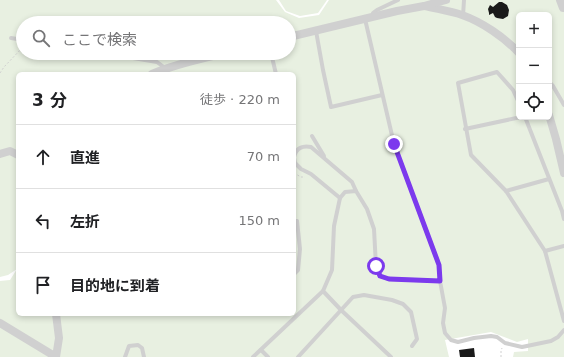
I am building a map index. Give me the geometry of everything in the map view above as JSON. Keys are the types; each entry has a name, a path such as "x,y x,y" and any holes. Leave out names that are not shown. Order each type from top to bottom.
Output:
{"street":[{"path":"296,35 446,0"},
{"path":"560,0 564,8"},
{"path":"424,6 463,16 493,31 517,48"},
{"path":"157,72 196,60"},
{"path":"550,120 563,168"},
{"path":"0,154 10,152 16,154"},
{"path":"0,323 56,357 59,338 56,316"}],"lane":[{"path":"398,0 377,10 369,18 382,95 394,144 439,265 440,281 445,308 443,323 445,332 451,340 458,342 491,336 497,337 505,343 522,347 551,341 558,338 564,330"},
{"path":"463,16 464,0"},
{"path":"316,31 331,107 382,95"},
{"path":"11,38 16,39"},
{"path":"145,60 157,62 165,69"},
{"path":"273,60 276,72"},
{"path":"516,96 513,90 497,72 458,83 465,130 471,155 506,190 545,251 564,321"},
{"path":"551,84 564,105"},
{"path":"465,130 516,118"},
{"path":"526,120 562,210 564,219"},
{"path":"312,136 326,160"},
{"path":"296,152 299,148 306,146 314,148 352,182 367,209 374,229 376,266 380,276 389,279 440,281"},
{"path":"296,164 340,198"},
{"path":"506,190 549,179"},
{"path":"253,357 323,291 332,270 334,226 340,198 352,182"},
{"path":"345,192 356,191"},
{"path":"296,222 300,249 298,270 296,272"},
{"path":"545,251 564,246"},
{"path":"323,291 391,357"},
{"path":"298,357 353,297 364,295 392,300 403,304 411,312 417,339 412,346"},
{"path":"125,357 129,346 138,345 142,348 144,357"},
{"path":"260,350 268,357"}],"path":[{"path":"0,73 16,54"},
{"path":"501,357 501,351 505,343"}],"green space":[{"path":"0,0 276,0 285,12 294,16 16,16 16,60 296,60 296,17 299,18 319,15 329,0 564,0 564,357 513,357 514,352 528,351 528,339 517,342 491,332 445,340 449,357 0,357 0,281 10,280 16,271 16,316 296,316 296,72 16,72 16,270 8,275 0,277"},
{"path":"279,0 327,0 318,13 300,16 286,11"}],"building":[{"path":"499,2 507,5 509,10 508,16 503,19 495,17 493,13 489,15 488,9 490,5 493,7"},
{"path":"474,348 475,357 460,357 459,350"}],"route":[{"path":"376,266 380,276 389,279 440,281 439,265 394,144"}]}
